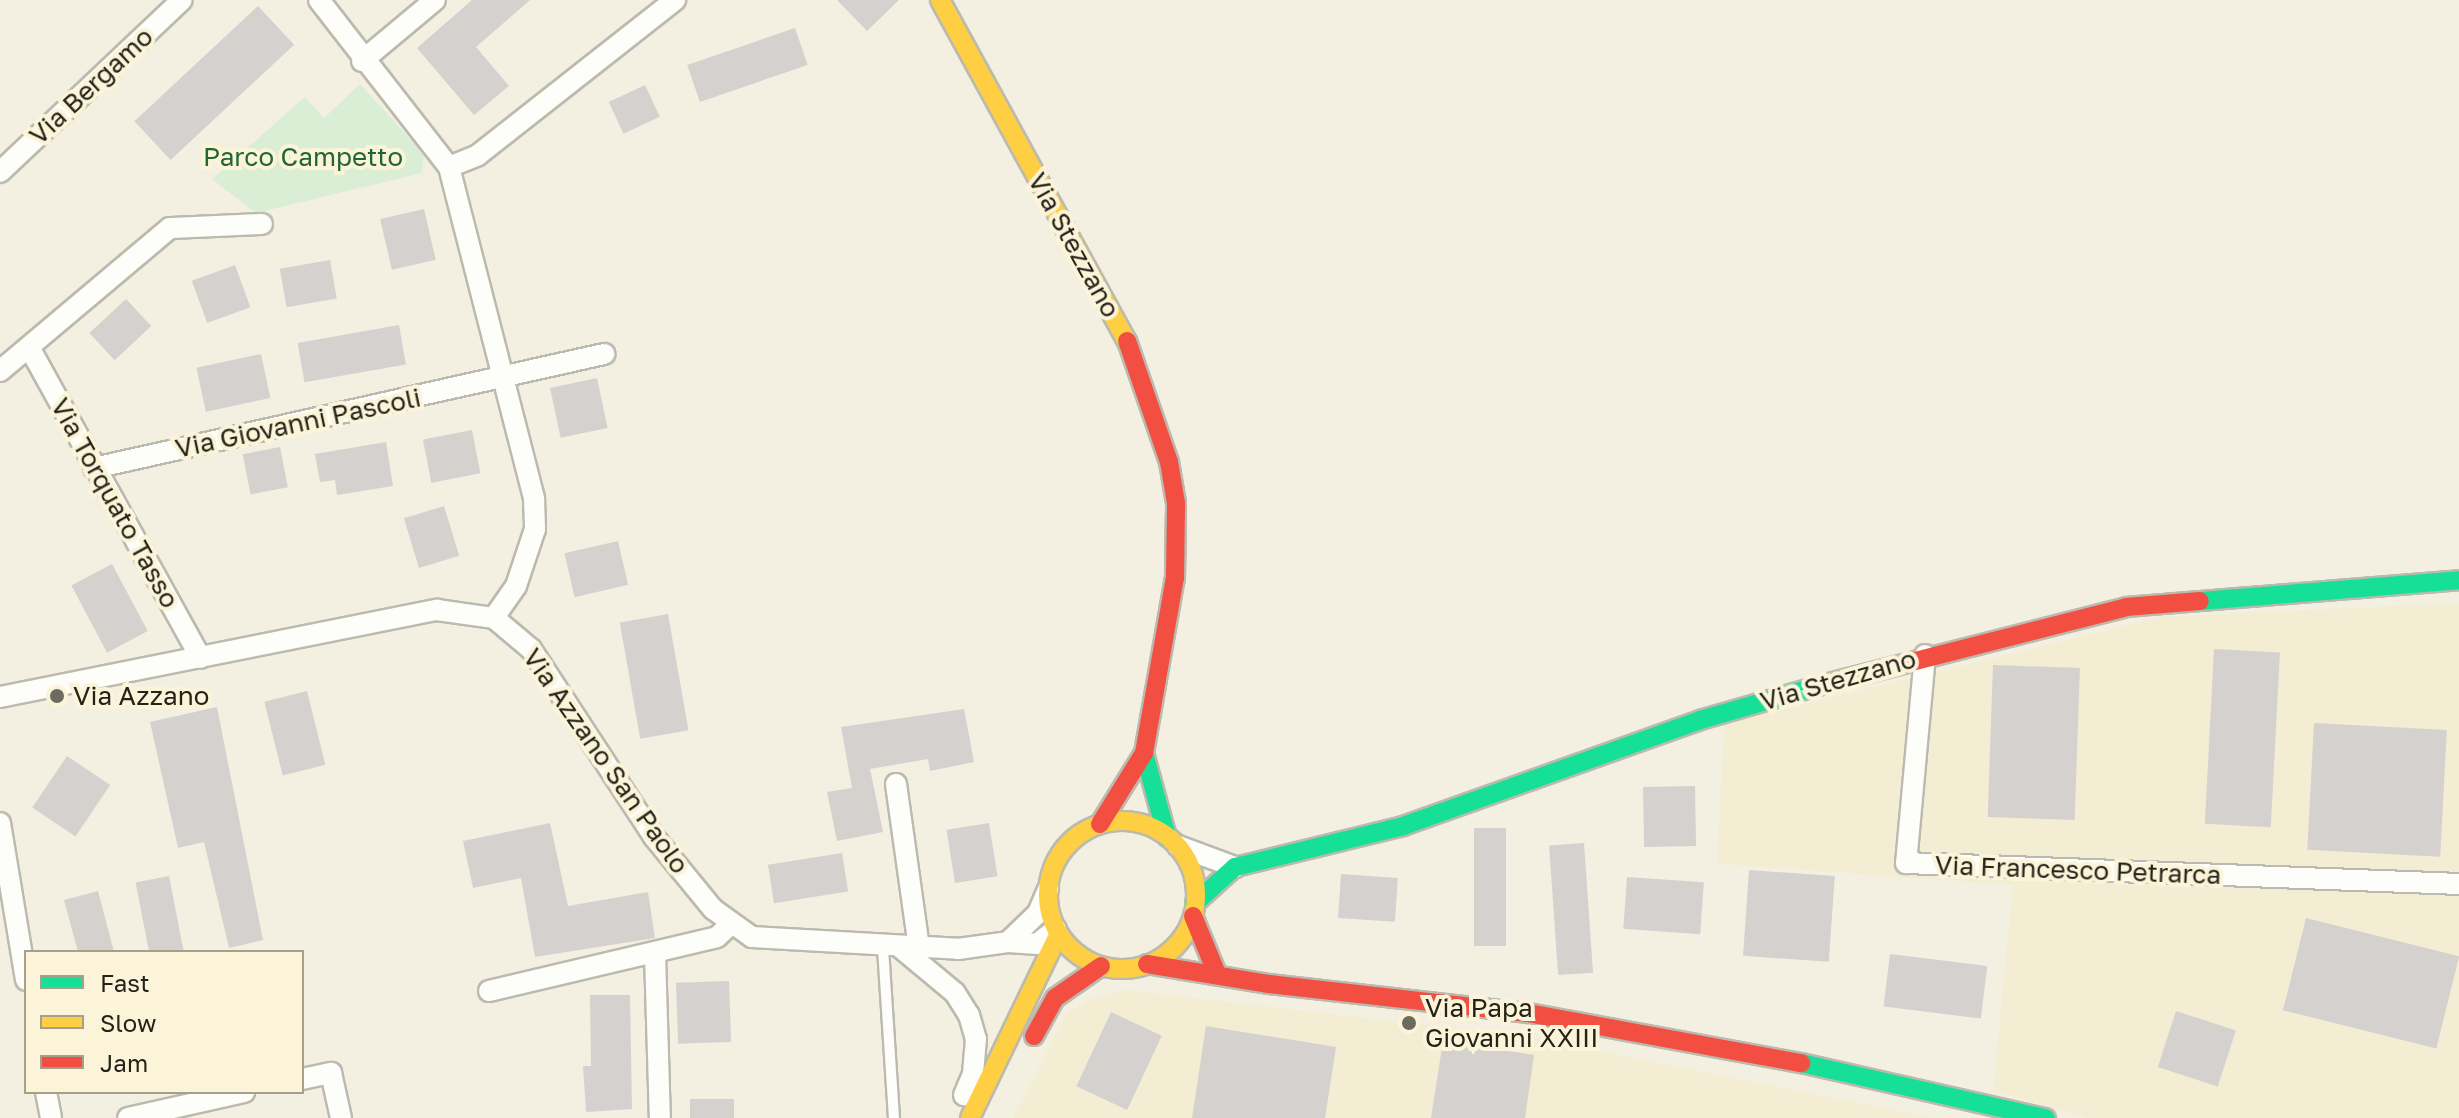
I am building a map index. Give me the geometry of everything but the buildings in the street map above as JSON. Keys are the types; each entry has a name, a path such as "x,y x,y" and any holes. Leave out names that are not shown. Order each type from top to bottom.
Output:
{"street":[{"name":"Via Bergamo","path":"1,168 182,0"},
{"path":"0,697 437,610 494,618 516,586 535,529 534,499 449,167 362,61 319,0"},
{"path":"362,61 435,0"},
{"path":"449,167 478,155 675,0"},
{"name":"Via Stezzano","path":"940,0 1133,353 1169,462 1176,503 1175,578 1144,753"},
{"path":"0,371 170,228 262,224"},
{"name":"Via Torquato Tasso","path":"29,347 201,658"},
{"name":"Via Giovanni Pascoli","path":"94,468 604,354"},
{"name":"Via Stezzano","path":"1194,909 1235,867 1403,826 1700,720 1925,655 2126,607 2459,580"},
{"name":"Via Azzano San Paolo","path":"494,618 531,649 654,837 730,925 752,937 786,943 901,948 1008,942 1037,944 1058,931"},
{"name":"Via Francesco Petrarca","path":"1925,655 1906,863 2459,884"},
{"path":"1008,942 1038,913 1064,849 1100,824 1144,753"},
{"path":"1144,753 1172,842 1192,873 1194,909 1217,974"},
{"path":"896,784 901,948 955,993 969,1015 976,1039 973,1074 955,1118"},
{"path":"1100,824 1135,822 1172,842 1235,867"},
{"path":"0,823 24,968"},
{"path":"1048,889 1058,931 1077,954 1101,966 1147,964 1269,984 1528,1013 1738,1049 2046,1118"},
{"path":"1147,964 1183,936 1194,909"},
{"path":"489,991 655,954 717,937 730,925"},
{"path":"970,1118 1058,931"},
{"path":"655,954 660,1118"},
{"path":"1026,1051 1055,998 1101,966"},
{"path":"304,1079 331,1073 341,1118"},
{"path":"991,1118 1012,1078"},
{"path":"46,1094 51,1118"},
{"path":"128,1118 235,1094"}],"lane":[{"path":"894,1118 901,948"}],"shaded area":[{"path":"2459,603 2459,1118 2086,1118 1993,1091 2013,885 1717,864 1724,724 2160,617"},
{"path":"1125,990 1530,1037 1933,1118 1013,1118 1065,1016 1090,999"}],"green space":[{"name":"Parco Campetto","path":"360,84 424,154 422,173 256,213 212,179 305,97 324,118"}],"traffic: fast":[{"path":"2200,601 2459,580"},
{"path":"1195,903 1235,867 1403,826 1700,720 1821,685"},
{"path":"1144,753 1167,837"},
{"path":"1801,1063 2046,1118"}],"traffic: slow":[{"path":"940,0 1127,341"},
{"path":"1122,821 1150,827 1174,843 1190,867 1196,895 1190,923 1174,947 1150,963 1122,969 1094,963 1070,947 1054,923 1048,895 1054,867 1070,843 1094,827 1122,821"},
{"path":"970,1118 1059,933"}],"traffic: jam":[{"path":"1100,824 1144,753 1175,578 1176,503 1169,462 1127,341"},
{"path":"1821,685 2126,607 2200,601"},
{"path":"1193,916 1217,974"},
{"path":"1147,964 1269,984 1528,1013 1801,1063"},
{"path":"1034,1036 1055,998 1101,966"}],"place":[{"name":"Via Azzano","path":"57,696"},
{"name":"Via Papa Giovanni XXIII","path":"1409,1023"}]}
